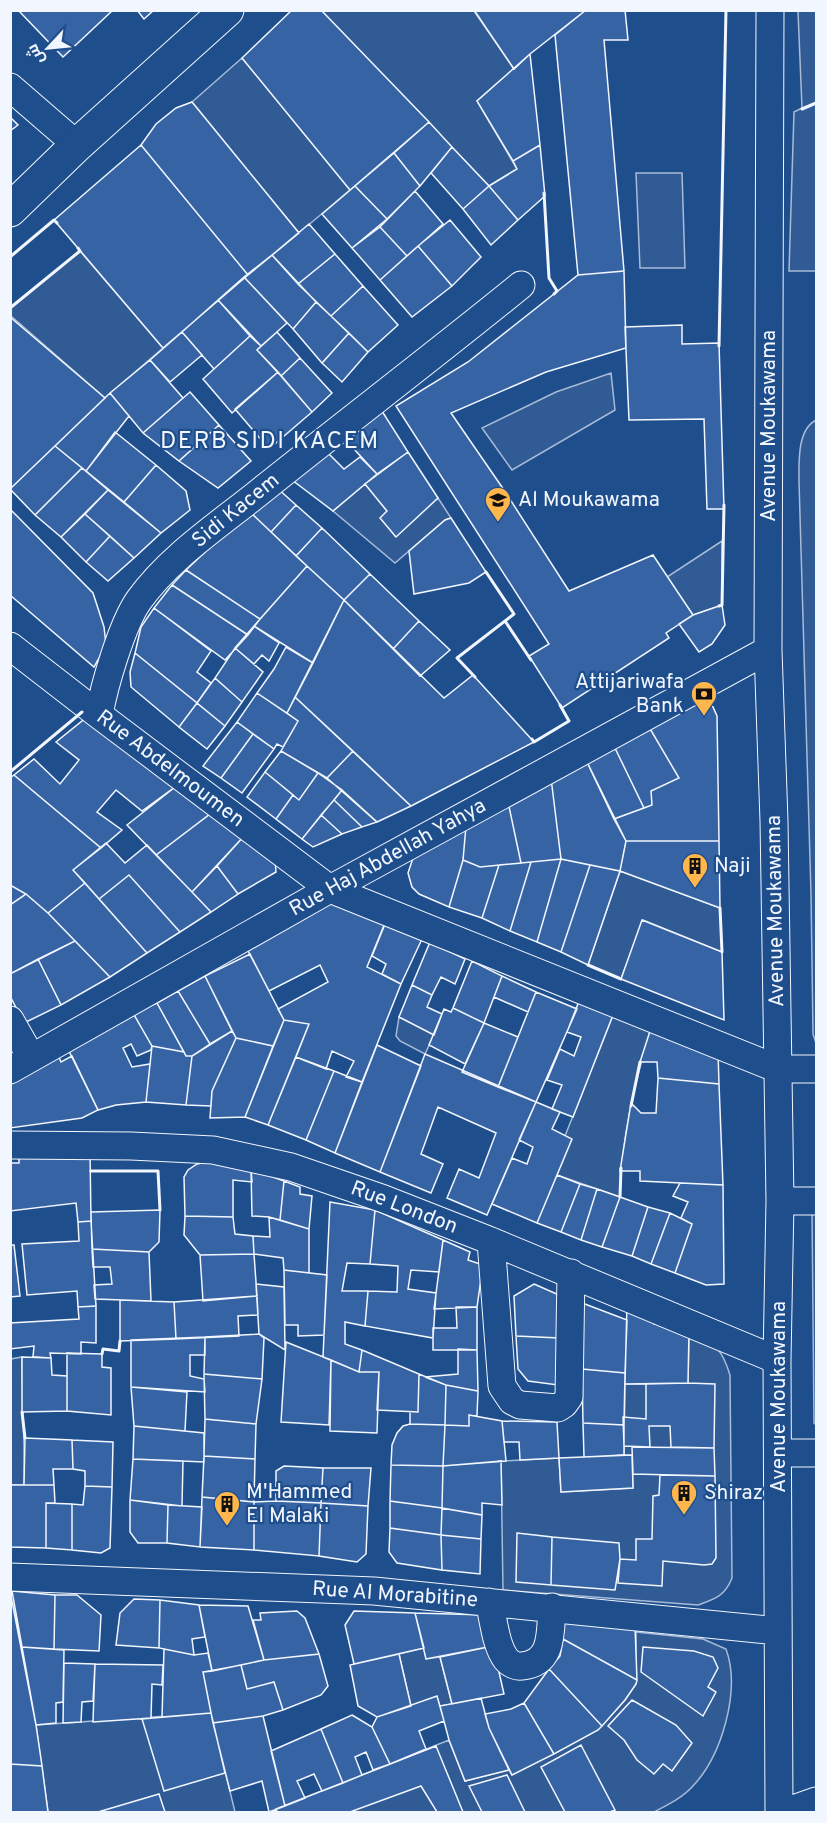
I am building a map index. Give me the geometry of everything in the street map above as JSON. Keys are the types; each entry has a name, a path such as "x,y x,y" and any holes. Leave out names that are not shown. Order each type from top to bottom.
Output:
{"street":[{"path":"10,210 77,145 227,10"},
{"name":"Avenue Moukawama","path":"770,10 768,650 774,821 780,1201 777,1360 779,1812"},
{"path":"10,87 77,145"},
{"name":"Sidi Kacem","path":"99,716 102,693 131,614 152,585 183,554 356,414 521,285"},
{"name":"Rue Abdelmoumen","path":"10,646 99,716 330,889 778,1069"},
{"name":"Rue Haj Abdellah Yahya","path":"21,1064 330,889 768,650"},
{"path":"10,1020 21,1064"},
{"path":"778,1069 816,1069"},
{"name":"Rue London","path":"10,1145 213,1149 291,1167 384,1199 571,1273 777,1360"},
{"path":"780,1201 816,1201"},
{"path":"490,1241 502,1386 512,1401 520,1406 558,1408 568,1397 571,1273"},
{"path":"779,1453 816,1454"},
{"name":"Rue Al Morabitine","path":"10,1577 374,1591 778,1631"},
{"path":"489,1602 499,1641 507,1661 517,1667 530,1666 541,1659 548,1649 552,1608"},
{"path":"785,1812 816,1801"}],"shaded area":[{"path":"321,11 474,11 514,69 477,101 517,169 489,186"},
{"path":"798,11 816,11 816,271 789,271 794,112 802,108"},
{"path":"242,58 350,190 299,233 192,102"},
{"path":"636,173 682,173 685,268 640,268"},
{"path":"80,251 163,348 105,398 11,316 11,308"},
{"path":"611,373 615,410 512,470 482,428 556,392"},
{"path":"816,420 816,1043 813,1034 799,456 805,431"},
{"path":"365,484 387,511 381,518 395,536 438,498 451,518 445,520 395,563 333,511"},
{"path":"722,541 722,605 693,615 667,577"},
{"path":"620,871 720,908 722,952 643,920 621,979 588,965"},
{"path":"615,1010 652,1025 630,1110 623,1154 620,1197 557,1175 565,1136"},
{"path":"399,1017 434,1035 425,1054 400,1041 396,1036"},
{"path":"812,1212 816,1212 816,1425 814,1423"},
{"path":"689,1332 705,1340 720,1352 730,1375 732,1578 726,1589 714,1599 698,1605 503,1590 501,1461 559,1458 561,1492 633,1488 632,1455 624,1455 625,1384 688,1383"},
{"path":"22,1357 24,1485 11,1485 11,1359"},
{"path":"636,1632 703,1639 726,1649 730,1665 730,1703 720,1741 712,1758 703,1774 688,1791 654,1812 269,1812 449,1740 465,1781 509,1770 512,1775 598,1730 625,1700 636,1684"},
{"path":"424,1648 426,1659 440,1657 452,1704 440,1706 437,1697 411,1706 399,1654"},
{"path":"211,1713 235,1812 48,1812 36,1725"}],"building":[{"path":"18,10 113,10 63,57"},
{"path":"137,10 154,10 144,19"},
{"path":"292,10 321,10 429,122 350,190 242,58"},
{"path":"474,10 586,10 514,69"},
{"path":"586,10 625,10 628,40 604,40 624,271 578,275 555,35"},
{"path":"530,54 540,145 513,161 477,101"},
{"path":"192,102 299,233 248,275 141,145 156,124 176,108"},
{"path":"10,117 18,125 10,131"},
{"path":"429,122 452,147 420,186 394,153"},
{"path":"141,145 248,275 163,348 54,220"},
{"path":"540,145 545,196 518,220 489,186 517,169 513,161"},
{"path":"452,147 489,186 463,209 431,173"},
{"path":"394,153 420,186 387,219 355,186"},
{"path":"355,186 387,219 352,248 322,214"},
{"path":"489,186 518,220 491,245 463,209"},
{"path":"415,191 443,224 407,256 380,227"},
{"path":"450,220 481,257 452,286 418,246"},
{"path":"309,224 335,254 298,284 272,255"},
{"path":"380,227 407,256 380,280 352,248"},
{"path":"418,246 452,286 412,317 380,280"},
{"path":"335,254 363,286 331,316 298,284"},
{"path":"272,255 316,302 293,329 244,277"},
{"name":"Al Moukawama","path":"624,271 626,348 546,372 451,413 569,591 653,555 693,615 666,633 669,638 562,708 529,656 549,644 396,406 468,362 578,275"},
{"path":"244,277 287,323 261,346 218,300"},
{"path":"363,286 398,325 368,352 331,316"},
{"path":"218,300 250,336 214,369 182,332"},
{"path":"316,302 349,333 322,363 293,329"},
{"path":"10,317 105,398 10,489"},
{"path":"682,325 682,344 719,343 724,509 707,509 704,419 629,420 625,327"},
{"path":"182,332 202,355 170,382 150,360"},
{"path":"277,332 300,358 281,376 257,350"},
{"path":"349,333 368,352 342,382 322,363"},
{"path":"250,336 261,346 257,350 278,372 232,413 203,379"},
{"path":"300,358 332,393 312,412 281,376"},
{"path":"150,360 183,398 143,433 110,393"},
{"path":"278,372 312,412 269,449 235,409"},
{"path":"190,392 219,425 179,461 143,433"},
{"path":"110,393 129,416 86,471 55,446"},
{"path":"380,408 408,452 377,474 342,436"},
{"path":"219,425 251,461 218,488 179,461"},
{"path":"115,432 156,465 124,502 86,471"},
{"path":"55,446 82,468 35,515 10,489"},
{"path":"325,450 344,469 360,457 377,474 333,511 292,480"},
{"path":"408,452 438,498 396,537 380,518 387,511 365,484"},
{"path":"156,465 186,491 190,510 161,533 124,502"},
{"path":"82,468 108,490 61,537 35,515"},
{"path":"276,487 296,505 271,532 249,511"},
{"path":"108,490 161,533 134,558 85,514"},
{"path":"296,505 322,528 296,556 271,532"},
{"path":"10,509 93,593 104,627 106,645 94,667 10,595"},
{"path":"249,511 307,566 260,619 186,570"},
{"path":"85,514 110,536 86,562 61,537"},
{"path":"451,518 486,572 469,583 414,594 409,551 445,520"},
{"path":"322,528 370,574 344,600 296,556"},
{"path":"110,536 134,558 108,581 86,562"},
{"path":"307,566 344,600 313,663 254,626"},
{"path":"186,570 260,619 248,635 172,585"},
{"path":"370,574 419,621 393,649 344,600"},
{"path":"172,585 248,635 225,660 154,608"},
{"path":"344,600 444,698 473,675 534,742 411,806 295,697"},
{"path":"722,605 725,625 712,644 699,652 679,624 693,615"},
{"path":"154,608 211,651 197,672 211,683 197,703 135,653 141,627"},
{"path":"419,621 450,650 420,676 393,649"},
{"path":"254,626 279,643 269,661 262,655 254,664 235,648"},
{"path":"286,647 313,663 287,713 257,693"},
{"path":"235,648 263,672 242,702 215,678"},
{"path":"135,653 197,703 179,727 131,687 130,672"},
{"path":"215,678 242,702 225,726 197,703"},
{"path":"257,693 298,721 283,747 277,744 274,749 237,722"},
{"path":"295,697 353,751 327,778 281,751 298,721 287,713"},
{"path":"705,700 713,707 717,716 719,841 626,841 614,819 652,805 651,791 679,778 649,727 696,702"},
{"path":"197,703 225,726 207,749 179,727"},
{"path":"87,717 179,784 142,811 116,790 97,812 122,830 101,848 14,775 34,759 60,784 79,760 56,742"},
{"path":"237,722 253,734 221,778 203,766"},
{"path":"649,727 679,778 651,791 652,805 644,808 614,746"},
{"path":"253,734 274,749 242,793 221,778"},
{"path":"614,746 644,808 614,819 586,760"},
{"path":"281,751 318,773 299,800 265,772"},
{"path":"353,751 411,806 377,822 327,778"},
{"path":"586,760 626,841 620,871 561,859 551,778"},
{"path":"265,772 293,795 276,819 247,797"},
{"path":"318,773 342,790 302,839 276,819 293,795 299,800"},
{"path":"14,775 101,848 73,870 85,883 48,913 26,894 10,885 10,778"},
{"path":"551,778 561,859 521,863 508,802"},
{"path":"179,784 214,811 156,855 127,825"},
{"path":"342,790 377,822 362,827 334,800"},
{"path":"334,800 362,827 342,834 321,815"},
{"path":"508,802 521,863 480,867 463,860 466,826"},
{"path":"214,811 245,835 192,892 156,855"},
{"path":"321,815 342,834 313,847 302,839"},
{"path":"466,826 463,860 449,907 419,894 412,887 408,873 413,858"},
{"path":"245,835 275,859 276,872 238,894 217,866"},
{"name":"Naji","path":"626,841 719,841 720,908 620,871"},
{"path":"106,843 125,863 147,845 211,912 180,932 129,875 99,899 73,870"},
{"path":"561,859 537,942 510,931 531,862"},
{"path":"561,859 590,865 561,952 537,942"},
{"path":"463,860 480,867 499,865 482,918 449,907"},
{"path":"531,862 510,931 482,918 499,865"},
{"path":"590,865 620,871 588,965 561,952"},
{"path":"217,866 238,894 211,912 192,892"},
{"path":"129,875 180,932 147,953 99,899"},
{"path":"85,883 147,953 110,977 48,913"},
{"path":"10,885 26,894 10,905"},
{"path":"26,894 75,941 10,974 10,905"},
{"path":"332,896 387,918 367,967 401,984 362,1082 346,1077 354,1061 332,1051 326,1069 296,1057 309,1024 284,1020 278,1009 328,982 320,965 269,991 245,945"},
{"path":"642,920 722,952 724,1020 621,979"},
{"path":"385,924 422,939 401,984 382,974 386,964 372,956"},
{"path":"75,941 110,977 61,1005 38,959"},
{"path":"430,942 465,959 455,984 441,977 432,995 412,985"},
{"path":"250,954 284,1020 273,1046 236,1038 205,976"},
{"path":"38,959 61,1005 24,1023 10,996 10,974"},
{"path":"472,961 502,976 484,1023 453,1008"},
{"path":"205,976 232,1031 210,1044 178,991"},
{"path":"502,976 536,992 528,1012 494,997"},
{"path":"412,985 432,995 427,1007 442,1014 434,1035 399,1017"},
{"path":"178,991 210,1044 192,1056 186,1056 157,1003"},
{"path":"536,992 577,1009 536,1102 498,1087"},
{"path":"581,996 615,1010 573,1117 552,1109 562,1085 547,1080 560,1049 574,1056 581,1037 567,1032"},
{"path":"157,1003 184,1052 152,1046 133,1013"},
{"path":"453,1008 484,1023 465,1064 429,1045 444,1009 451,1012"},
{"path":"133,1013 152,1046 151,1050 137,1056 131,1044 123,1048 132,1067 150,1064 146,1102 116,1105 98,1110 67,1047"},
{"path":"284,1020 309,1024 268,1125 245,1117"},
{"path":"484,1023 518,1037 498,1087 462,1072"},
{"path":"652,1025 718,1051 719,1084 658,1078 657,1062 640,1062"},
{"path":"232,1031 236,1038 212,1091 211,1106 186,1105 192,1056"},
{"path":"236,1038 273,1046 245,1117 210,1118 212,1091"},
{"path":"377,1045 421,1066 380,1172 335,1153"},
{"path":"152,1046 184,1052 186,1056 192,1056 186,1105 146,1102"},
{"path":"425,1054 536,1102 487,1215 447,1198 459,1169 479,1178 496,1133 438,1107 421,1154 443,1164 431,1193 380,1172"},
{"path":"58,1055 61,1062 72,1056 98,1110 82,1118 10,1128 10,1084"},
{"path":"296,1057 334,1071 306,1140 268,1125"},
{"path":"334,1071 362,1082 335,1153 306,1140"},
{"path":"658,1078 719,1084 723,1185 640,1181 640,1171 620,1171 631,1103 641,1113 656,1113"},
{"path":"536,1102 560,1112 552,1129 572,1139 537,1223 492,1204 512,1158 527,1164 533,1147 519,1140"},
{"path":"90,1152 91,1221 78,1222 76,1203 10,1211 10,1163 19,1163 19,1156"},
{"path":"211,1161 251,1169 252,1182 233,1180 233,1217 185,1216 184,1177 188,1170 197,1164"},
{"path":"251,1169 284,1181 280,1220 252,1216"},
{"path":"557,1175 580,1184 561,1232 537,1223"},
{"path":"284,1181 300,1187 300,1194 312,1196 309,1229 280,1220"},
{"path":"680,1183 723,1185 724,1284 706,1285 675,1273 692,1224 681,1218 688,1202 673,1196"},
{"path":"580,1184 597,1189 581,1240 561,1232"},
{"path":"597,1189 620,1197 602,1247 581,1240"},
{"path":"620,1197 648,1207 632,1256 602,1247"},
{"path":"330,1202 375,1210 370,1264 347,1263 342,1291 368,1291 365,1326 345,1322 345,1344 362,1350 359,1372 323,1357"},
{"path":"648,1207 670,1213 651,1264 632,1256"},
{"path":"160,1210 159,1242 149,1252 92,1249 91,1212"},
{"path":"375,1210 443,1240 439,1272 411,1270 408,1289 436,1293 433,1338 365,1326 368,1291 397,1292 398,1266 370,1264"},
{"path":"670,1213 692,1224 675,1273 651,1264"},
{"path":"185,1216 233,1217 235,1234 253,1236 254,1254 200,1255 184,1235"},
{"path":"269,1217 309,1229 309,1273 284,1270 283,1258 254,1254 253,1236 270,1237"},
{"path":"91,1221 96,1306 78,1307 77,1291 27,1295 22,1244 79,1241 78,1222"},
{"path":"443,1240 470,1252 468,1260 483,1265 477,1307 434,1309"},
{"path":"10,1245 14,1245 20,1296 10,1297"},
{"path":"92,1249 149,1252 151,1301 95,1299 94,1285 112,1284 110,1267 93,1267"},
{"path":"254,1254 257,1296 203,1301 200,1255"},
{"path":"284,1270 327,1275 324,1335 298,1336 298,1325 285,1325"},
{"path":"256,1284 284,1287 285,1350 259,1334"},
{"path":"534,1284 559,1295 559,1338 516,1336 514,1296"},
{"path":"257,1296 258,1315 238,1316 239,1336 176,1339 174,1302"},
{"path":"120,1300 174,1302 176,1339 120,1341"},
{"path":"577,1301 627,1320 625,1373 582,1369"},
{"path":"627,1303 655,1314 654,1324 671,1324 671,1330 689,1332 688,1383 625,1384"},
{"path":"96,1306 96,1343 81,1342 81,1354 50,1353 51,1358 33,1357 34,1346 10,1349 10,1323 79,1319 78,1307"},
{"path":"456,1307 477,1307 477,1350 433,1350 433,1328 457,1328"},
{"path":"259,1334 264,1338 262,1379 204,1374 205,1337"},
{"path":"516,1336 559,1338 558,1385 528,1381 518,1369"},
{"path":"205,1337 205,1355 190,1355 190,1376 204,1379 205,1392 131,1387 131,1340"},
{"path":"286,1342 331,1360 329,1425 281,1422"},
{"path":"458,1349 477,1350 478,1391 446,1385 425,1377 458,1374"},
{"path":"362,1350 419,1374 418,1412 377,1410 379,1372 359,1372"},
{"path":"67,1353 102,1354 102,1367 111,1368 111,1415 67,1411"},
{"path":"22,1357 51,1358 52,1375 67,1376 67,1411 22,1412"},
{"path":"331,1360 359,1372 379,1372 377,1433 330,1431"},
{"path":"582,1369 625,1373 624,1425 583,1423"},
{"path":"204,1374 262,1379 256,1424 205,1419"},
{"path":"419,1374 446,1385 445,1425 410,1424 410,1412 418,1412"},
{"path":"646,1384 715,1384 714,1448 671,1447 670,1426 649,1426 650,1447 624,1446 623,1417 646,1419"},
{"path":"446,1385 478,1391 477,1416 469,1415 469,1426 445,1425"},
{"path":"131,1387 187,1392 185,1431 134,1426"},
{"path":"469,1415 502,1421 506,1461 443,1466 445,1425 469,1426"},
{"path":"205,1419 256,1424 255,1459 204,1456"},
{"path":"502,1421 557,1422 559,1458 520,1460 519,1442 504,1442"},
{"path":"583,1423 624,1425 624,1455 584,1457"},
{"path":"410,1424 445,1425 443,1466 391,1465 392,1445 397,1433 403,1426"},
{"path":"134,1426 204,1433 204,1462 133,1459"},
{"path":"25,1438 72,1440 73,1469 53,1469 54,1485 24,1485"},
{"path":"72,1440 113,1442 112,1487 85,1486 85,1471 73,1469"},
{"path":"632,1447 714,1448 715,1476 633,1474"},
{"path":"632,1455 633,1488 561,1492 559,1458"},
{"path":"204,1456 255,1459 254,1502 202,1497"},
{"path":"133,1459 183,1461 182,1506 130,1500"},
{"path":"501,1461 502,1505 482,1503 482,1515 442,1508 443,1466"},
{"path":"391,1465 443,1466 442,1508 390,1501"},
{"path":"284,1466 323,1468 321,1503 276,1501 276,1471"},
{"path":"323,1468 371,1468 368,1506 321,1503"},
{"name":"Shiraz","path":"660,1475 715,1476 716,1558 712,1564 704,1565 663,1561 662,1586 618,1583 620,1559 636,1560 636,1539 652,1539 653,1496 659,1495"},
{"path":"10,1485 54,1485 55,1503 46,1503 46,1548 10,1547"},
{"path":"85,1486 112,1487 110,1548 101,1553 72,1550 72,1504 83,1505"},
{"name":"M'Hammed El Malaki","path":"202,1497 254,1502 254,1550 200,1547"},
{"path":"130,1500 168,1505 167,1543 138,1543 130,1532"},
{"path":"390,1501 442,1508 441,1535 390,1528"},
{"path":"254,1502 321,1503 319,1556 254,1550"},
{"path":"46,1503 72,1504 72,1550 46,1548"},
{"path":"321,1503 368,1506 366,1554 357,1562 319,1556"},
{"path":"168,1505 202,1507 200,1547 167,1543"},
{"path":"442,1508 482,1515 481,1539 441,1535"},
{"path":"390,1528 441,1535 442,1570 397,1563 389,1552"},
{"path":"517,1533 552,1537 551,1585 516,1582"},
{"path":"441,1535 481,1539 480,1574 442,1570"},
{"path":"552,1537 619,1543 620,1559 615,1590 551,1585"},
{"path":"10,1591 36,1725 42,1766 10,1764"},
{"path":"12,1591 55,1595 54,1649 22,1647"},
{"path":"55,1595 77,1595 101,1615 99,1651 54,1649"},
{"path":"134,1599 160,1600 159,1648 116,1645 120,1613"},
{"path":"160,1600 199,1605 205,1637 192,1639 194,1655 159,1648"},
{"path":"199,1605 248,1606 264,1660 212,1671"},
{"path":"297,1611 305,1618 319,1654 264,1660 253,1620 261,1620 260,1613"},
{"path":"354,1611 415,1613 424,1648 354,1664 345,1625"},
{"path":"415,1613 486,1615 493,1646 426,1659"},
{"path":"562,1621 635,1626 637,1680 563,1639"},
{"path":"563,1639 637,1680 625,1700 602,1726 549,1669 560,1656"},
{"path":"493,1646 504,1694 452,1704 440,1657"},
{"path":"22,1647 64,1650 63,1702 56,1703 56,1723 36,1725"},
{"path":"643,1647 694,1651 713,1657 718,1668 708,1687 716,1692 703,1716 641,1672"},
{"path":"164,1649 194,1655 208,1653 212,1671 203,1672 211,1713 162,1717"},
{"path":"319,1654 328,1686 321,1695 283,1710 274,1682 247,1689 241,1665"},
{"path":"399,1654 411,1706 377,1717 358,1706 350,1665"},
{"path":"64,1663 95,1664 93,1701 82,1702 81,1722 63,1723"},
{"path":"95,1664 163,1665 162,1685 152,1684 151,1718 93,1722"},
{"path":"241,1665 247,1689 274,1682 283,1710 263,1716 213,1723 203,1672"},
{"path":"549,1669 602,1726 554,1754 524,1703"},
{"path":"437,1696 444,1721 419,1731 426,1749 390,1764 372,1727 377,1717"},
{"path":"481,1698 489,1728 509,1770 465,1781 449,1740 440,1706"},
{"path":"632,1700 676,1725 692,1743 672,1771 663,1764 654,1774 637,1760 624,1740 608,1726"},
{"path":"524,1703 554,1754 512,1775 489,1728 485,1714 511,1709"},
{"path":"211,1713 225,1773 164,1791 142,1719"},
{"path":"352,1715 372,1727 390,1764 373,1770 366,1752 355,1757 362,1775 343,1783 321,1729"},
{"path":"263,1716 285,1806 269,1812 262,1781 230,1791 213,1723"},
{"path":"321,1729 343,1783 322,1791 314,1774 297,1781 305,1798 285,1806 271,1751"},
{"path":"581,1745 615,1810 565,1812 541,1767"},
{"path":"436,1746 463,1812 437,1812 421,1786 350,1812 277,1812 276,1809"},
{"path":"10,1764 42,1766 48,1812 10,1812"},
{"path":"507,1775 525,1812 482,1812 469,1786"},
{"path":"159,1794 165,1812 98,1812"}],"wall":[{"path":"719,346 726,10"},
{"path":"802,109 816,103"},
{"path":"544,193 549,278 557,291 554,294"},
{"path":"10,257 54,220 57,223"},
{"path":"10,308 80,251 78,248"},
{"path":"719,606 722,605 724,505"},
{"path":"475,677 457,658 514,614 486,572"},
{"path":"505,621 531,660"},
{"path":"532,739 534,742 569,721 560,705"},
{"path":"10,772 82,712"},
{"path":"720,908 722,952"},
{"path":"588,965 621,979"},
{"path":"631,1106 640,1062"},
{"path":"620,1197 621,1168"},
{"path":"91,1171 158,1171 160,1210"},
{"path":"102,1354 103,1349 119,1351 120,1341"},
{"path":"22,1412 25,1438"}],"place":[{"name":"Al Moukawama","path":"498,523"},
{"name":"Attijariwafa Bank","path":"704,717"},
{"name":"Naji","path":"695,889"},
{"name":"Shiraz","path":"684,1516"},
{"name":"M'Hammed El Malaki","path":"227,1527"}],"district":[{"name":"DERB SIDI KACEM","path":"270,442"}]}
